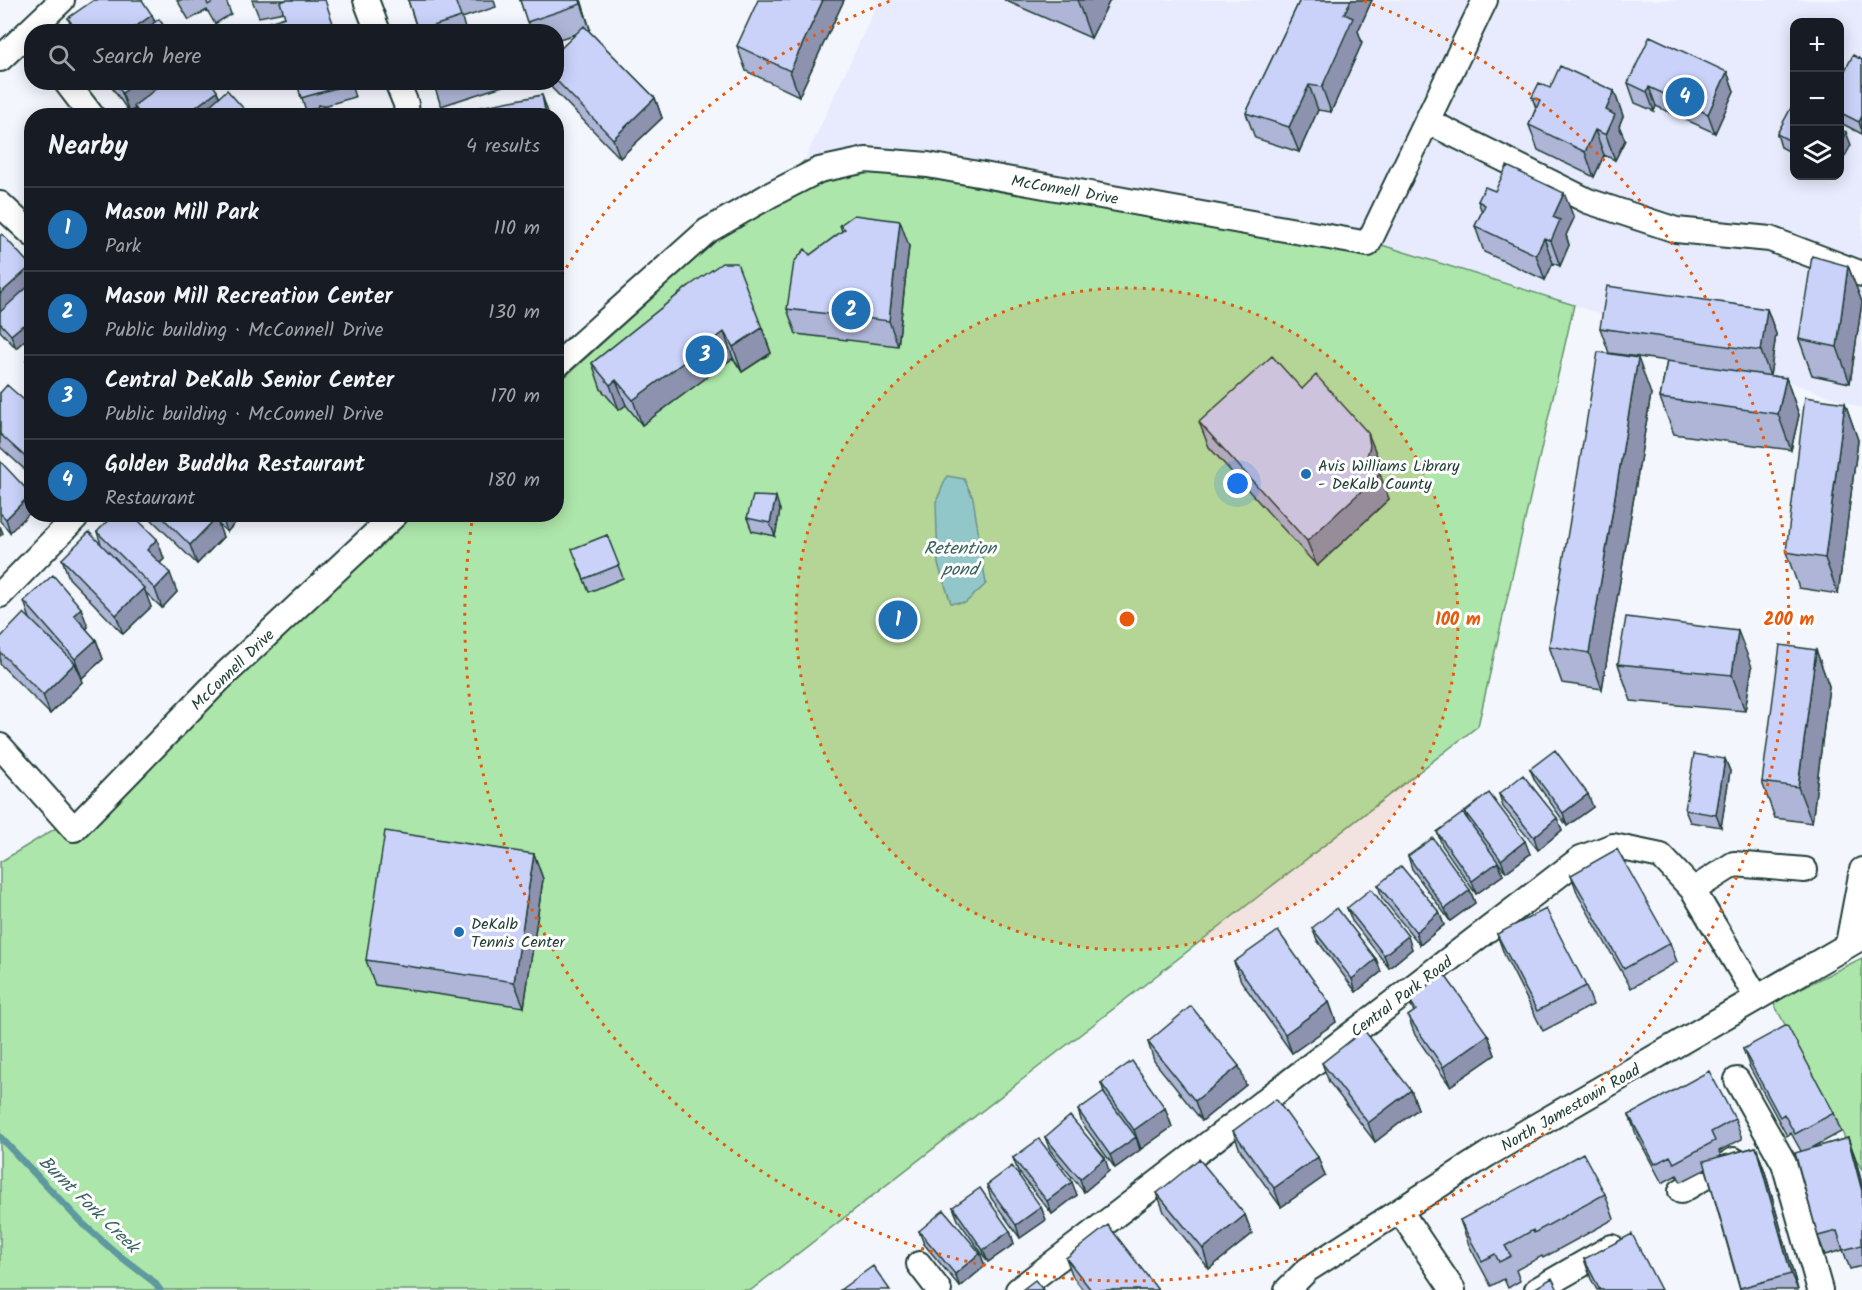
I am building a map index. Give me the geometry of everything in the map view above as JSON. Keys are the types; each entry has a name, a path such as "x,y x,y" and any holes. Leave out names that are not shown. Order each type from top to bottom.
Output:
{"street":[{"path":"40,24 62,0"},
{"path":"366,0 375,24"},
{"name":"McConnell Drive","path":"564,359 707,231 819,170 866,160 928,165 1368,244 1485,0"},
{"path":"0,59 24,40"},
{"path":"72,90 86,108"},
{"path":"401,90 406,108"},
{"path":"1427,121 1588,201 1676,230 1770,239 1862,274"},
{"path":"0,204 24,226"},
{"path":"0,595 71,522"},
{"name":"McConnell Drive","path":"0,746 74,829 221,678 387,522"},
{"name":"Central Park Road","path":"1018,1290 1581,858 1613,846 1661,856 1693,890 1757,998"},
{"path":"1693,890 1734,864 1805,870"},
{"path":"1855,941 1862,870"},
{"name":"North Jamestown Road","path":"1287,1290 1307,1269 1488,1154 1855,941"},
{"path":"1737,1080 1784,1163 1820,1290"},
{"path":"1681,1191 1770,1139"},
{"path":"1400,1211 1453,1290"},
{"path":"1537,1290 1575,1281 1622,1242"},
{"path":"919,1264 939,1290"}],"shaded area":[{"path":"879,0 1862,0 1862,408 1574,305 1369,241 804,161"}],"green space":[{"path":"804,161 1369,241 1574,305 1478,726 751,1290 0,1290 0,862 81,813 403,522 564,522 564,378"},
{"path":"1862,958 1862,1170 1773,1002"}],"water":[{"name":"Retention pond","path":"947,476 964,479 973,498 986,584 965,603 951,603 938,564 936,502"}],"building":[{"path":"94,0 142,0 152,15 139,24 72,24 68,18"},
{"path":"206,0 216,0 208,5"},
{"path":"325,0 333,24 263,24 285,17 280,2"},
{"path":"408,0 455,0 461,17 440,24 416,24"},
{"path":"520,0 580,0 581,4 527,22"},
{"path":"758,0 823,0 790,71 737,46"},
{"path":"1300,0 1351,0 1344,14 1353,18 1322,87 1309,85 1289,127 1246,113"},
{"path":"159,19 162,24 152,24"},
{"path":"584,26 655,98 613,139 564,88 564,45"},
{"path":"1650,36 1727,72 1708,114 1649,87 1647,92 1628,83"},
{"path":"1853,55 1862,60 1862,116 1859,122 1844,114 1844,72"},
{"path":"1560,66 1614,91 1606,110 1615,115 1606,135 1595,130 1585,152 1529,125 1540,100 1532,97 1539,83 1550,88"},
{"path":"155,90 217,91 195,108 135,108 134,106"},
{"path":"227,90 243,108 207,108"},
{"path":"299,90 329,90 301,98"},
{"path":"542,95 544,108 480,108"},
{"path":"1790,110 1790,141 1777,134"},
{"path":"1507,166 1564,193 1553,217 1560,220 1551,241 1544,238 1536,255 1475,226 1485,205 1478,201 1485,187 1495,191"},
{"path":"854,215 900,221 889,321 787,309 794,262 805,249 810,255 845,229 840,225"},
{"path":"2,234 24,258 24,272 0,294 0,236"},
{"path":"1812,256 1848,266 1837,347 1799,339"},
{"path":"722,263 737,263 762,328 733,347 724,332 633,400 616,380 610,385 592,363 689,286"},
{"path":"1607,286 1767,309 1761,351 1600,328"},
{"path":"24,290 24,326 11,335 0,323 0,312"},
{"path":"1598,352 1638,358 1589,653 1549,646"},
{"name":"Avis Williams Library - DeKalb County","path":"1272,356 1302,389 1316,375 1368,433 1370,446 1366,459 1380,474 1307,541 1199,422"},
{"path":"1667,361 1786,378 1778,414 1660,398"},
{"path":"7,385 24,400 24,456 0,434 0,393"},
{"path":"1805,397 1845,403 1825,558 1786,552"},
{"path":"0,461 24,487 24,501 6,519 0,513"},
{"path":"753,496 776,497 770,523 747,518"},
{"path":"106,522 140,522 157,539 147,550 170,573 155,589 97,532"},
{"path":"167,522 212,522 190,545"},
{"path":"89,532 144,588 116,615 62,559"},
{"path":"607,535 619,565 584,579 572,549"},
{"path":"53,575 81,608 74,615 96,640 75,659 24,601"},
{"path":"24,613 75,663 43,695 0,652 0,638"},
{"path":"1626,617 1738,631 1732,675 1618,664"},
{"path":"1780,645 1816,650 1798,787 1762,782"},
{"path":"1555,750 1588,794 1563,813 1530,769"},
{"path":"1694,754 1725,759 1716,815 1685,810"},
{"path":"1523,775 1557,818 1534,837 1499,794"},
{"path":"1489,793 1525,841 1501,860 1465,812"},
{"path":"1463,813 1498,862 1472,881 1437,832"},
{"name":"DeKalb Tennis Center","path":"385,831 534,854 514,982 366,960"},
{"path":"1433,838 1470,890 1445,909 1408,856"},
{"path":"1617,849 1670,943 1624,969 1571,875"},
{"path":"1401,866 1439,912 1416,932 1378,885"},
{"path":"1371,889 1408,936 1384,955 1347,908"},
{"path":"1337,908 1376,959 1352,979 1312,928"},
{"path":"1546,909 1586,986 1537,1011 1497,934"},
{"path":"1278,931 1329,1002 1285,1034 1234,962"},
{"path":"1444,974 1488,1035 1443,1067 1408,1016 1416,1010 1409,999"},
{"path":"1191,1006 1239,1066 1195,1101 1148,1042"},
{"path":"1787,1025 1834,1113 1795,1134 1784,1114 1780,1117 1743,1049"},
{"path":"1364,1030 1411,1090 1368,1123 1322,1063"},
{"path":"1132,1061 1165,1108 1134,1130 1101,1083"},
{"path":"1709,1071 1735,1119 1711,1132 1715,1141 1674,1163 1670,1156 1655,1164 1629,1115"},
{"path":"1103,1092 1136,1137 1110,1155 1078,1110"},
{"path":"1276,1099 1318,1157 1274,1188 1233,1131"},
{"path":"1070,1116 1105,1158 1080,1179 1045,1137"},
{"path":"1848,1138 1862,1191 1862,1245 1843,1250 1837,1231 1818,1236 1795,1153"},
{"path":"1039,1139 1072,1182 1047,1201 1013,1158"},
{"path":"1756,1147 1791,1274 1740,1288 1704,1161"},
{"path":"1583,1153 1605,1194 1534,1233 1533,1230 1505,1246 1511,1256 1499,1262 1495,1254 1482,1261 1460,1220"},
{"path":"1199,1159 1245,1215 1203,1249 1157,1193"},
{"path":"1012,1166 1041,1207 1016,1225 987,1185"},
{"path":"980,1188 1010,1231 983,1250 953,1207"},
{"path":"944,1210 980,1253 955,1274 919,1231"},
{"path":"1108,1225 1158,1290 1091,1290 1066,1258"},
{"path":"1632,1234 1661,1290 1600,1290 1584,1259"},
{"path":"873,1266 890,1290 840,1290"},
{"path":"1552,1278 1558,1290 1532,1290"},
{"path":"1035,1280 1043,1290 1022,1290"}],"waterway":[{"name":"Burnt Fork Creek","path":"0,1137 81,1222 154,1282 160,1290"}],"place":[{"name":"Golden Buddha Restaurant","path":"1685,97"},
{"name":"Mason Mill Recreation Center","path":"851,310"},
{"name":"Central DeKalb Senior Center","path":"705,355"},
{"name":"Avis Williams Library - DeKalb County","path":"1306,474"},
{"name":"Mason Mill Park","path":"898,620"},
{"name":"DeKalb Tennis Center","path":"459,932"}]}
